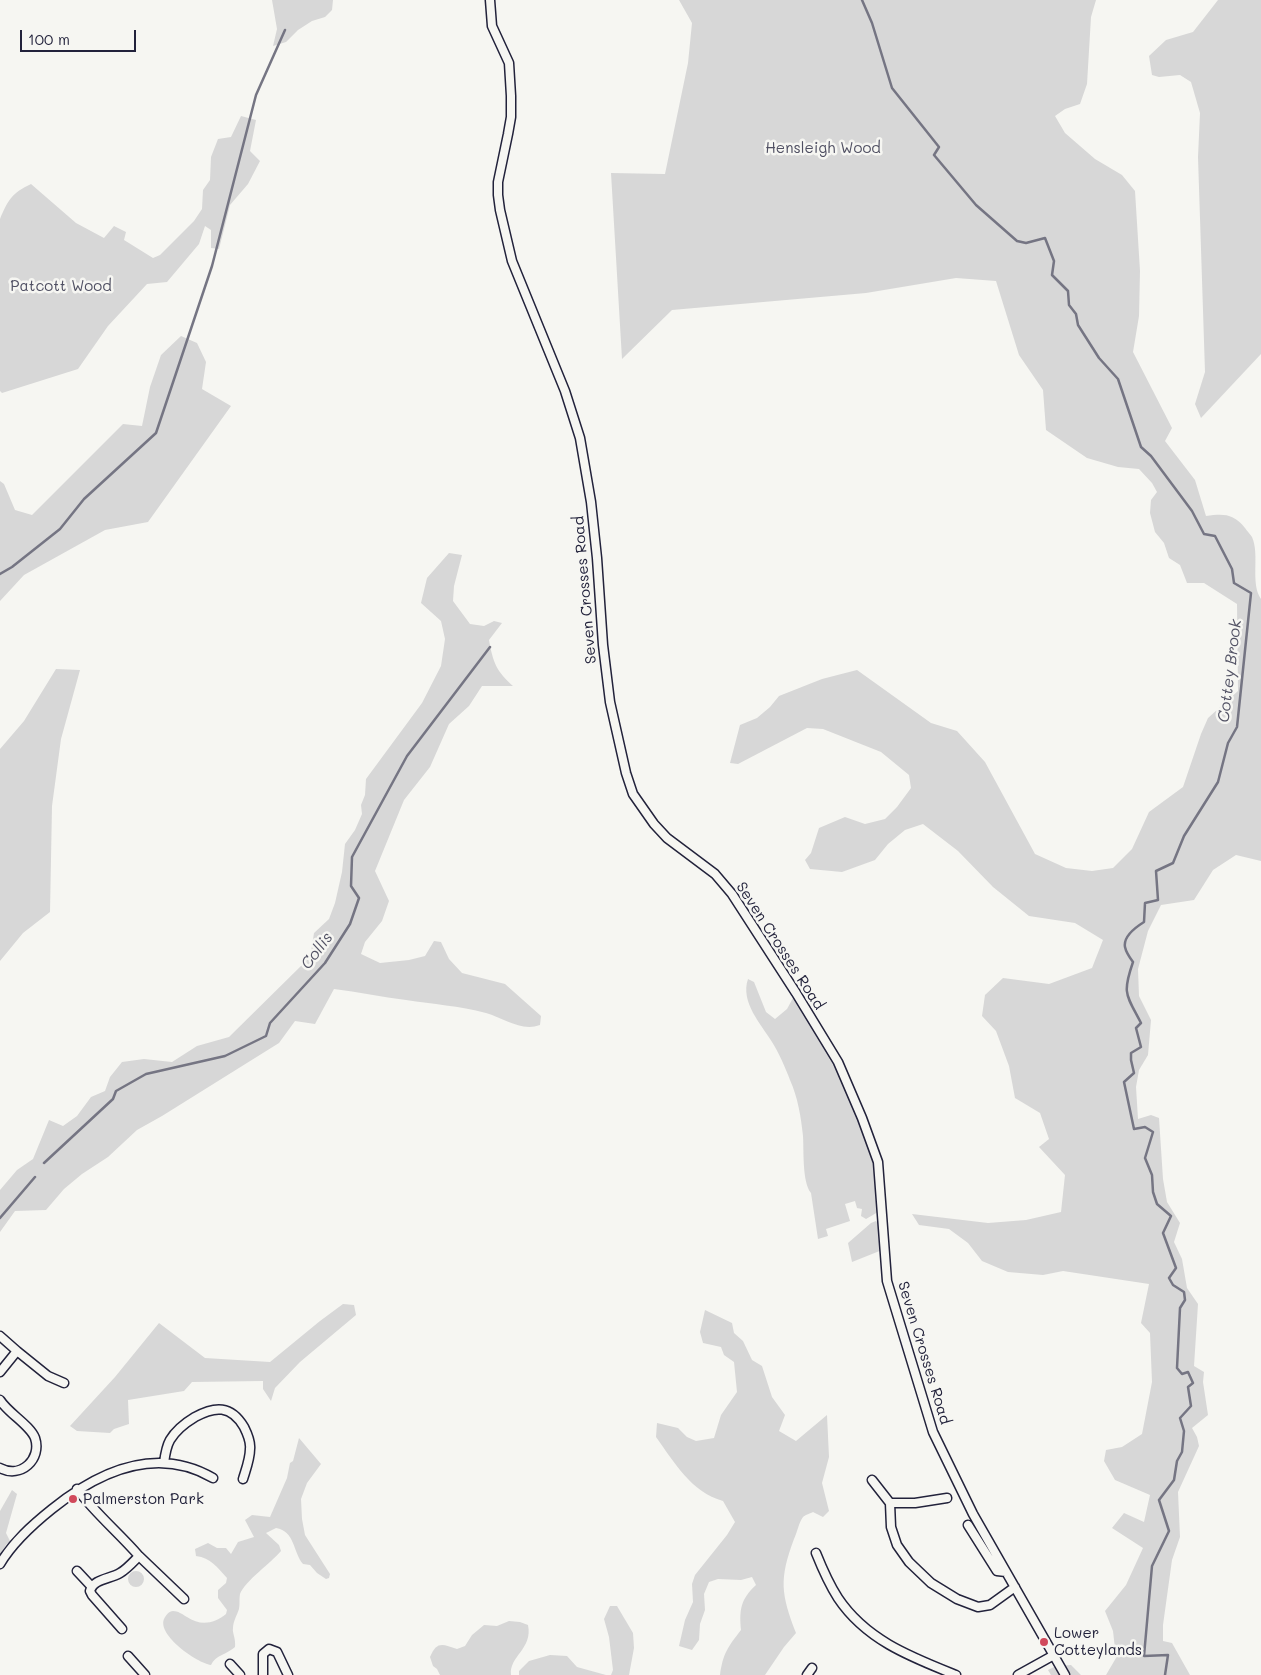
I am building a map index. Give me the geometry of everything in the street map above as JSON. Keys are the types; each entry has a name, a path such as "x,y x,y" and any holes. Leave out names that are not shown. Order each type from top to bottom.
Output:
{"street":[{"name":"Seven Crosses Road","path":"490,0 492,26 509,63 511,96 511,117 498,182 500,210 512,261 565,391 580,438 591,502 603,645 610,702 626,773 634,794 654,824 667,838 715,874 732,894 838,1062 878,1162 887,1281 933,1432 973,1514 1065,1675"},
{"path":"0,1336 48,1376 64,1383"},
{"path":"0,1372 17,1351"},
{"path":"0,1400 33,1434 36,1445 34,1456 22,1470 8,1472 0,1468"},
{"path":"164,1463 168,1444 182,1425 207,1411 224,1409 239,1420 249,1439 250,1449 243,1479"},
{"path":"0,1564 22,1535 41,1518 77,1490 99,1477 133,1466 164,1463 190,1467 213,1478"},
{"path":"872,1480 890,1503 893,1535 904,1556 923,1576 945,1592 968,1604 984,1607 990,1605 1015,1587"},
{"path":"77,1490 139,1556 184,1599"},
{"path":"890,1503 915,1503 947,1498"},
{"path":"968,1525 997,1570 1006,1572"},
{"path":"91,1586 119,1574 139,1556"},
{"path":"820,1557 837,1596 852,1616 868,1631 900,1652 956,1675"},
{"path":"77,1571 91,1586 90,1591 92,1595 122,1629"},
{"path":"263,1675 262,1654 269,1649 277,1652 288,1675"},
{"path":"1018,1675 1054,1655"},
{"path":"128,1656 143,1674"},
{"path":"230,1664 240,1675"}],"green space":[{"path":"272,0 333,0 332,10 325,17 312,21 298,30 286,42 273,46 277,29"},
{"name":"Hensleigh Wood","path":"679,0 1096,0 1091,17 1087,84 1080,104 1065,109 1055,116 1065,133 1095,159 1122,175 1135,191 1140,271 1139,316 1133,352 1172,428 1165,441 1195,480 1206,516 1223,515 1232,517 1241,523 1252,537 1255,552 1256,585 1261,599 1261,861 1236,855 1213,870 1194,900 1161,905 1148,931 1138,969 1139,996 1151,1020 1148,1055 1139,1070 1136,1087 1138,1119 1151,1115 1159,1118 1163,1179 1167,1202 1180,1223 1174,1242 1182,1259 1187,1288 1198,1304 1194,1366 1204,1372 1203,1382 1208,1415 1192,1428 1199,1446 1178,1492 1180,1537 1172,1560 1163,1625 1163,1641 1172,1643 1190,1675 1106,1675 1116,1658 1113,1631 1105,1611 1126,1585 1143,1548 1112,1528 1124,1513 1144,1522 1150,1495 1115,1480 1104,1461 1106,1450 1122,1447 1142,1434 1152,1382 1150,1333 1141,1323 1149,1284 1063,1271 1043,1275 1008,1272 982,1261 968,1243 949,1229 919,1225 912,1214 988,1223 1026,1220 1061,1212 1065,1175 1039,1147 1049,1139 1040,1113 1015,1098 1009,1066 996,1031 982,1016 985,995 1003,978 1049,984 1092,968 1103,940 1075,923 1029,916 993,887 958,851 923,824 905,830 888,844 875,860 842,872 810,869 805,860 811,853 819,828 845,817 865,824 885,819 911,788 909,775 881,752 823,729 807,728 738,764 730,763 740,725 757,718 779,696 822,679 857,670 931,723 957,731 985,762 1035,854 1066,868 1092,871 1113,868 1132,849 1149,812 1183,787 1208,718 1238,691 1237,604 1204,583 1187,583 1180,565 1169,558 1164,543 1155,532 1150,513 1151,500 1157,492 1152,483 1139,469 1118,467 1087,458 1046,430 1043,390 1019,355 996,281 956,278 866,293 672,310 622,359 611,173 665,174 688,63 692,23"},
{"path":"1218,0 1261,0 1261,354 1201,418 1195,404 1205,372 1198,157 1200,113 1191,82 1180,75 1159,77 1152,75 1149,56 1166,40 1193,32"},
{"name":"Patcott Wood","path":"241,116 256,120 250,151 260,161 248,184 230,205 219,249 211,248 211,230 205,226 199,244 167,282 147,284 108,326 78,369 2,393 0,391 0,219 11,198 31,184 76,223 104,238 114,226 126,232 124,240 153,258 160,255 194,221 202,209 203,190 210,180 211,157 218,139 231,137"},
{"path":"181,336 197,343 206,362 202,389 231,406 148,522 105,530 24,575 0,601 0,481 4,484 15,510 32,515 123,424 142,426 150,387 161,355"},
{"path":"449,553 462,555 454,586 453,601 470,624 484,626 494,621 502,623 489,640 496,666 513,686 482,686 469,706 449,724 430,767 404,800 375,871 389,901 382,921 365,942 361,954 380,963 409,960 425,956 434,941 441,942 449,959 462,973 505,984 541,1016 540,1025 533,1027 519,1026 493,1015 466,1009 334,989 315,1024 295,1021 279,1043 137,1130 108,1157 82,1174 64,1189 46,1210 15,1211 0,1232 0,1190 17,1170 33,1159 49,1120 63,1126 77,1116 91,1097 105,1091 110,1077 122,1062 144,1059 172,1062 197,1046 229,1037 305,962 311,952 314,933 329,919 335,903 342,872 345,844 355,830 362,814 361,805 365,795 366,779 422,703 441,666 445,639 441,621 421,603 427,578"},
{"path":"56,669 80,670 61,739 52,806 50,912 23,933 0,961 0,749 24,721"},
{"path":"748,979 754,982 766,1012 775,1019 787,1009 793,998 796,1000 828,1050 858,1117 874,1161 878,1212 866,1219 861,1216 862,1209 857,1208 855,1201 845,1204 850,1221 826,1229 828,1236 818,1239 811,1193 806,1182 803,1136 797,1101 779,1055 749,1004 746,988"},
{"path":"876,1221 879,1223 882,1250 852,1262 848,1243 871,1223"},
{"path":"343,1304 354,1305 356,1315 300,1362 275,1388 271,1401 263,1389 263,1381 192,1382 184,1391 128,1400 129,1424 114,1429 110,1433 77,1431 70,1426 115,1377 159,1323 205,1358 270,1362"},
{"path":"705,1310 732,1323 734,1333 743,1341 752,1360 762,1366 772,1397 785,1415 779,1431 796,1441 827,1415 829,1457 822,1483 829,1511 823,1517 813,1512 808,1514 803,1517 799,1525 789,1553 784,1576 787,1607 796,1633 765,1675 720,1675 727,1651 741,1630 740,1616 744,1600 756,1585 752,1577 741,1580 718,1579 709,1582 704,1594 705,1610 700,1624 699,1640 692,1650 679,1646 685,1620 693,1602 692,1584 695,1575 735,1522 723,1501 712,1497 692,1483 656,1437 657,1423 678,1428 687,1437 696,1441 714,1438 721,1415 737,1392 734,1362 724,1355 721,1347 703,1343 700,1332"},
{"path":"299,1438 321,1464 307,1483 301,1499 302,1519 305,1535 330,1574 329,1578 326,1579 317,1573 310,1565 303,1564 287,1533 276,1528 266,1533 279,1545 281,1551 247,1583 240,1594 239,1609 233,1626 235,1647 215,1659 211,1665 205,1663 188,1654 172,1640 166,1633 163,1625 164,1619 168,1613 173,1611 197,1622 207,1623 217,1620 226,1614 227,1610 218,1598 218,1590 226,1583 227,1578 210,1561 196,1556 195,1549 208,1543 217,1548 226,1548 231,1554 238,1542 254,1537 245,1520 252,1515 270,1517 287,1478"},
{"path":"12,1490 17,1494 6,1533 10,1541 0,1555 0,1511"},
{"path":"133,1571 139,1571 144,1576 142,1585 133,1587 128,1582 128,1576"},
{"path":"610,1606 617,1606 633,1633 634,1648 629,1675 611,1675 613,1670 609,1637 604,1619"},
{"path":"509,1621 528,1625 529,1633 511,1668 511,1675 440,1675 433,1666 430,1657 438,1646 444,1645 457,1649 465,1646 472,1635 484,1625 497,1626"},
{"path":"550,1655 567,1656 577,1667 606,1675 519,1675 519,1671 529,1661"},
{"path":"1071,1665 1081,1675 1051,1675 1048,1670 1056,1666"}],"waterway":[{"name":"Cottey Brook","path":"862,0 872,23 892,88 939,147 934,155 976,205 1017,241 1026,243 1045,238 1054,261 1052,275 1068,291 1069,305 1076,314 1078,325 1099,358 1118,379 1141,447 1151,456 1192,511 1204,534 1215,536 1232,569 1234,583 1251,593 1237,727 1228,743 1218,782 1184,836 1173,863 1156,871 1158,900 1145,903 1144,922 1131,932 1125,943 1126,951 1133,962 1127,994 1141,1023 1136,1028 1141,1047 1131,1053 1134,1073 1124,1082 1134,1129 1145,1127 1153,1132 1145,1158 1152,1175 1153,1192 1157,1204 1171,1216 1163,1233 1176,1268 1169,1278 1173,1285 1184,1292 1185,1300 1180,1308 1177,1368 1182,1374 1188,1372 1193,1383 1188,1387 1191,1406 1180,1418 1184,1431 1182,1452 1177,1461 1174,1480 1159,1500 1169,1531 1152,1566 1144,1656 1168,1655 1165,1675"},
{"path":"0,574 12,567 60,529 84,499 156,433 212,266 256,95 285,30"},
{"name":"Collis","path":"44,1163 113,1099 116,1091 146,1074 225,1056 266,1036 270,1023 325,963 350,924 359,898 351,886 352,857 407,756 490,647"},
{"name":"Collis","path":"0,1218 35,1177"}],"place":[{"name":"Palmerston Park","path":"73,1499"},
{"name":"Lower Cotteylands","path":"1044,1642"}]}
